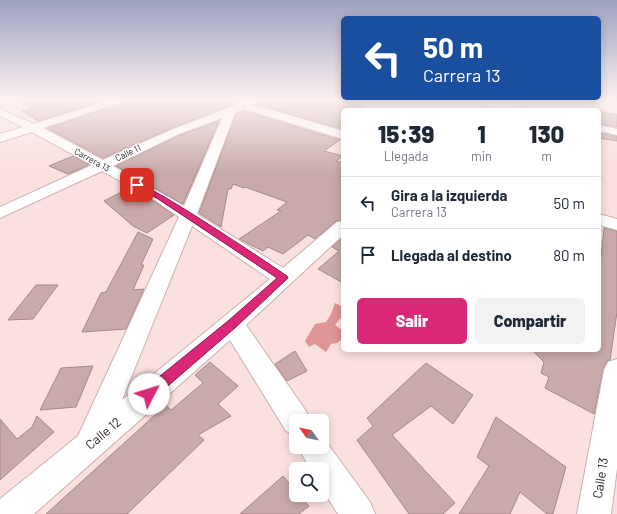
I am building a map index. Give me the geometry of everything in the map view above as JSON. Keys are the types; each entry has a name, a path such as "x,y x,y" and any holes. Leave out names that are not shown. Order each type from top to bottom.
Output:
{"street":[{"name":"Carrera 13","path":"24,124 161,198 283,278"},
{"path":"0,138 44,124"},
{"name":"Calle 11","path":"0,214 193,124"},
{"path":"90,443 188,216 226,124"},
{"path":"299,124 341,135"},
{"path":"601,128 617,132"},
{"path":"601,220 617,225"},
{"name":"Calle 12","path":"8,514 232,324 341,228"},
{"path":"232,324 291,414"},
{"name":"Calle 13","path":"594,514 617,370"},
{"path":"318,454 358,514"}],"shaded area":[{"path":"335,303 341,306 341,318 335,325 341,330 341,340 337,343 331,344 326,352 315,344 309,347 305,341 315,324 326,322"}],"building":[{"path":"59,124 183,124 103,158 47,128"},
{"path":"211,124 218,124 183,204 142,181 148,178 127,172 116,166 180,135"},
{"path":"232,124 287,124 340,140 324,151 341,155 341,157 336,161 341,162 341,220 336,221 315,239 308,235 283,254 268,247 263,251 239,239 281,211 277,210 287,202 233,184 231,189 228,189 221,227 199,213"},
{"path":"325,124 341,124 341,128"},
{"path":"601,124 601,124 617,124 617,127"},
{"path":"601,133 617,136 617,141 601,138"},
{"path":"73,156 89,165 68,174 49,166"},
{"path":"129,188 155,202 174,215 147,233 133,226 104,201"},
{"path":"604,228 617,231 617,312 610,360 607,361 603,370 594,414 545,388 549,377 541,373 544,362 534,352 601,352 601,256"},
{"path":"138,232 153,239 141,265 144,265 133,290 144,289 126,329 82,332 101,293 106,292"},
{"path":"341,239 341,282 318,269 339,251 332,247"},
{"path":"36,285 58,285 33,319 8,320"},
{"path":"295,351 307,371 287,381 275,364"},
{"path":"210,362 238,386 218,404 231,416 198,435 204,440 127,514 46,514 166,405 171,410 203,383 195,375"},
{"path":"426,363 473,395 453,424 431,406 392,435 455,503 443,514 409,514 357,440 373,426 367,418"},
{"path":"93,366 76,407 40,410 61,368"},
{"path":"37,416 54,432 0,480 0,419 17,439 32,427"},
{"path":"496,417 566,467 553,514 547,514 520,492 510,514 459,514 489,466 477,457"},
{"path":"283,476 289,483 289,502 305,502 309,506 299,514 240,514"}],"route":[{"path":"137,185 161,198 283,278 232,324 149,394"}]}
